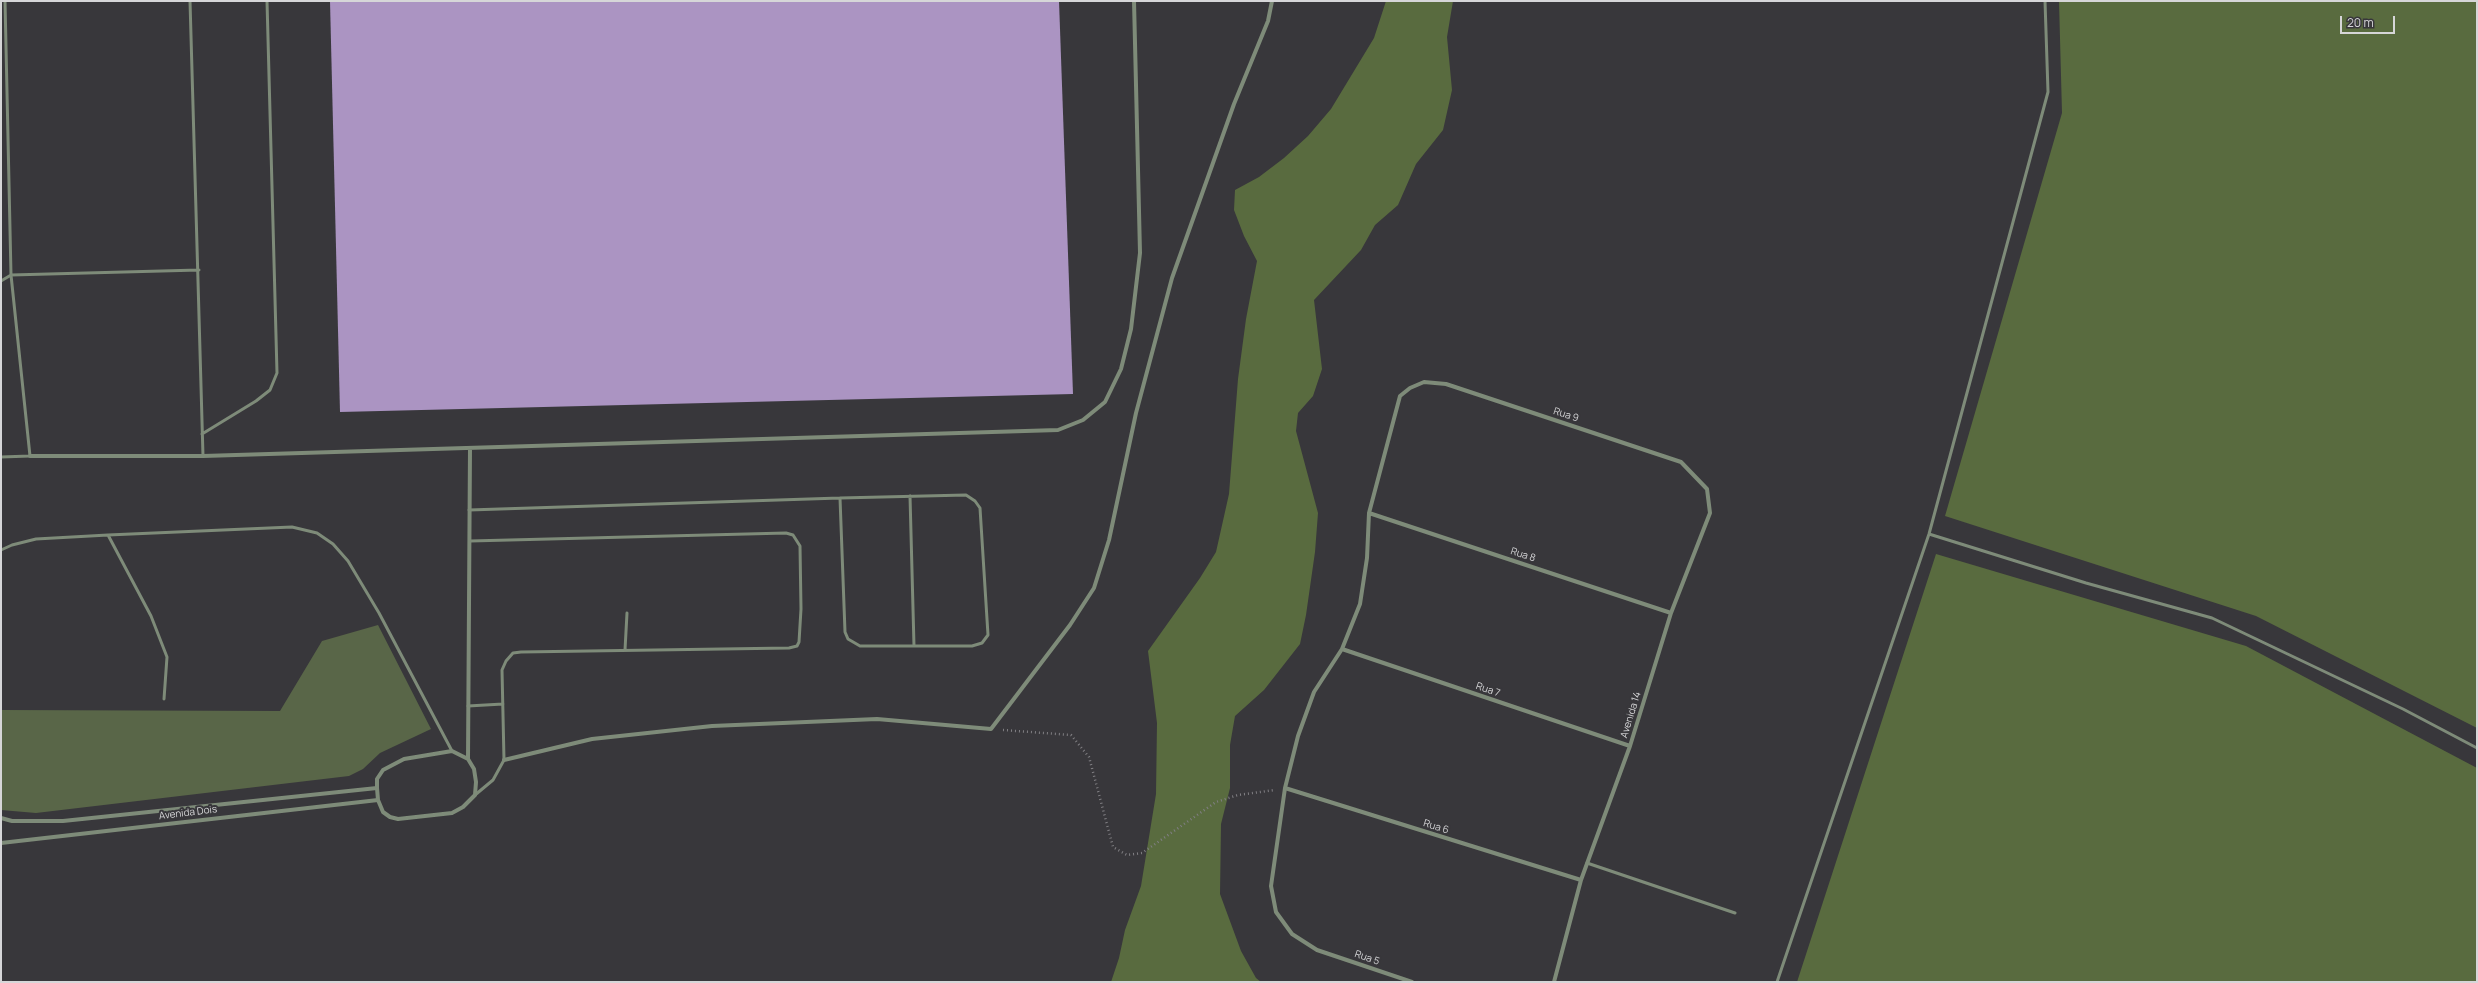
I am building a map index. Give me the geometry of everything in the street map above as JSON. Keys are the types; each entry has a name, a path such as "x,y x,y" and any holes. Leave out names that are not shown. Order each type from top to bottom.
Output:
{"street":[{"path":"30,456 203,456 1058,430 1083,420 1105,402 1121,369 1131,329 1140,253 1134,1"},
{"path":"504,760 592,739 712,726 877,719 991,729 1070,625 1094,588 1109,540 1136,413 1172,278 1234,104 1268,21 1272,1"},
{"name":"Rua 9","path":"1342,649 1360,604 1367,558 1369,513 1400,396 1410,388 1424,382 1446,384 1681,462"},
{"path":"468,759 452,751 404,759 392,764 383,770 377,779 378,800 383,812 390,817 398,819 452,813 463,807 475,796 476,782 468,759 470,448"},
{"name":"Avenida 14","path":"1554,982 1581,880 1630,746 1671,613 1710,513 1707,490 1681,462"},
{"name":"Rua 8","path":"1369,513 1671,613"},
{"name":"Rua 7","path":"1342,649 1630,746"},
{"name":"Rua 5","path":"1342,649 1314,692 1298,736 1285,788 1271,886 1276,912 1292,934 1317,950 1412,982"},
{"name":"Avenida Dois","path":"1,818 12,820 63,821 377,788"},
{"name":"Rua 6","path":"1285,788 1581,880"},
{"name":"Avenida Dois","path":"1,843 378,800"}],"lane":[{"path":"1,457 30,456 11,275 5,1"},
{"path":"190,1 199,270 203,456"},
{"path":"202,434 256,401 270,390 277,373 267,1"},
{"path":"1777,982 1930,534 2048,92 2045,1"},
{"path":"1,281 11,275 199,270"},
{"path":"469,510 840,498 966,495 975,501 980,508 988,635 982,643 972,646 860,646 848,639 845,632 840,498"},
{"path":"910,496 914,646"},
{"path":"1,550 12,544 36,539 108,535 292,527 317,533 333,544 348,561 379,613 452,751"},
{"path":"470,541 786,534 793,535 798,539 800,546 801,609 799,642 797,646 790,648 625,650 513,654 506,661 502,670 504,760 493,780 475,796"},
{"path":"1930,534 2086,582 2212,618 2403,709 2477,748"},
{"path":"108,535 151,616 167,657 164,699"},
{"path":"625,650 627,613"},
{"path":"468,706 503,704"},
{"path":"1587,863 1735,913"}],"path":[{"path":"991,729 1071,735 1089,757 1112,847 1127,855 1142,853 1216,802 1238,795 1285,788"}],"green space":[{"path":"1386,1 1453,1 1447,37 1452,90 1443,130 1416,164 1398,205 1375,225 1361,250 1314,300 1322,369 1313,396 1298,413 1296,431 1318,513 1315,552 1306,615 1300,644 1264,690 1235,716 1230,745 1230,788 1221,824 1220,894 1241,951 1256,978 1261,982 1111,982 1119,958 1125,930 1141,886 1156,794 1157,723 1148,651 1200,578 1216,552 1229,494 1238,379 1246,319 1257,261 1244,236 1234,210 1235,190 1259,177 1284,158 1308,136 1331,109 1374,38"},
{"path":"2059,1 2477,1 2477,728 2256,616 1945,516 2062,113"},
{"path":"1936,554 2246,646 2477,768 2477,982 1797,982"},
{"path":"378,625 431,729 380,753 363,769 349,776 36,813 1,810 1,710 280,711 322,641"}],"building":[{"path":"330,1 1059,1 1073,394 340,412"}]}
